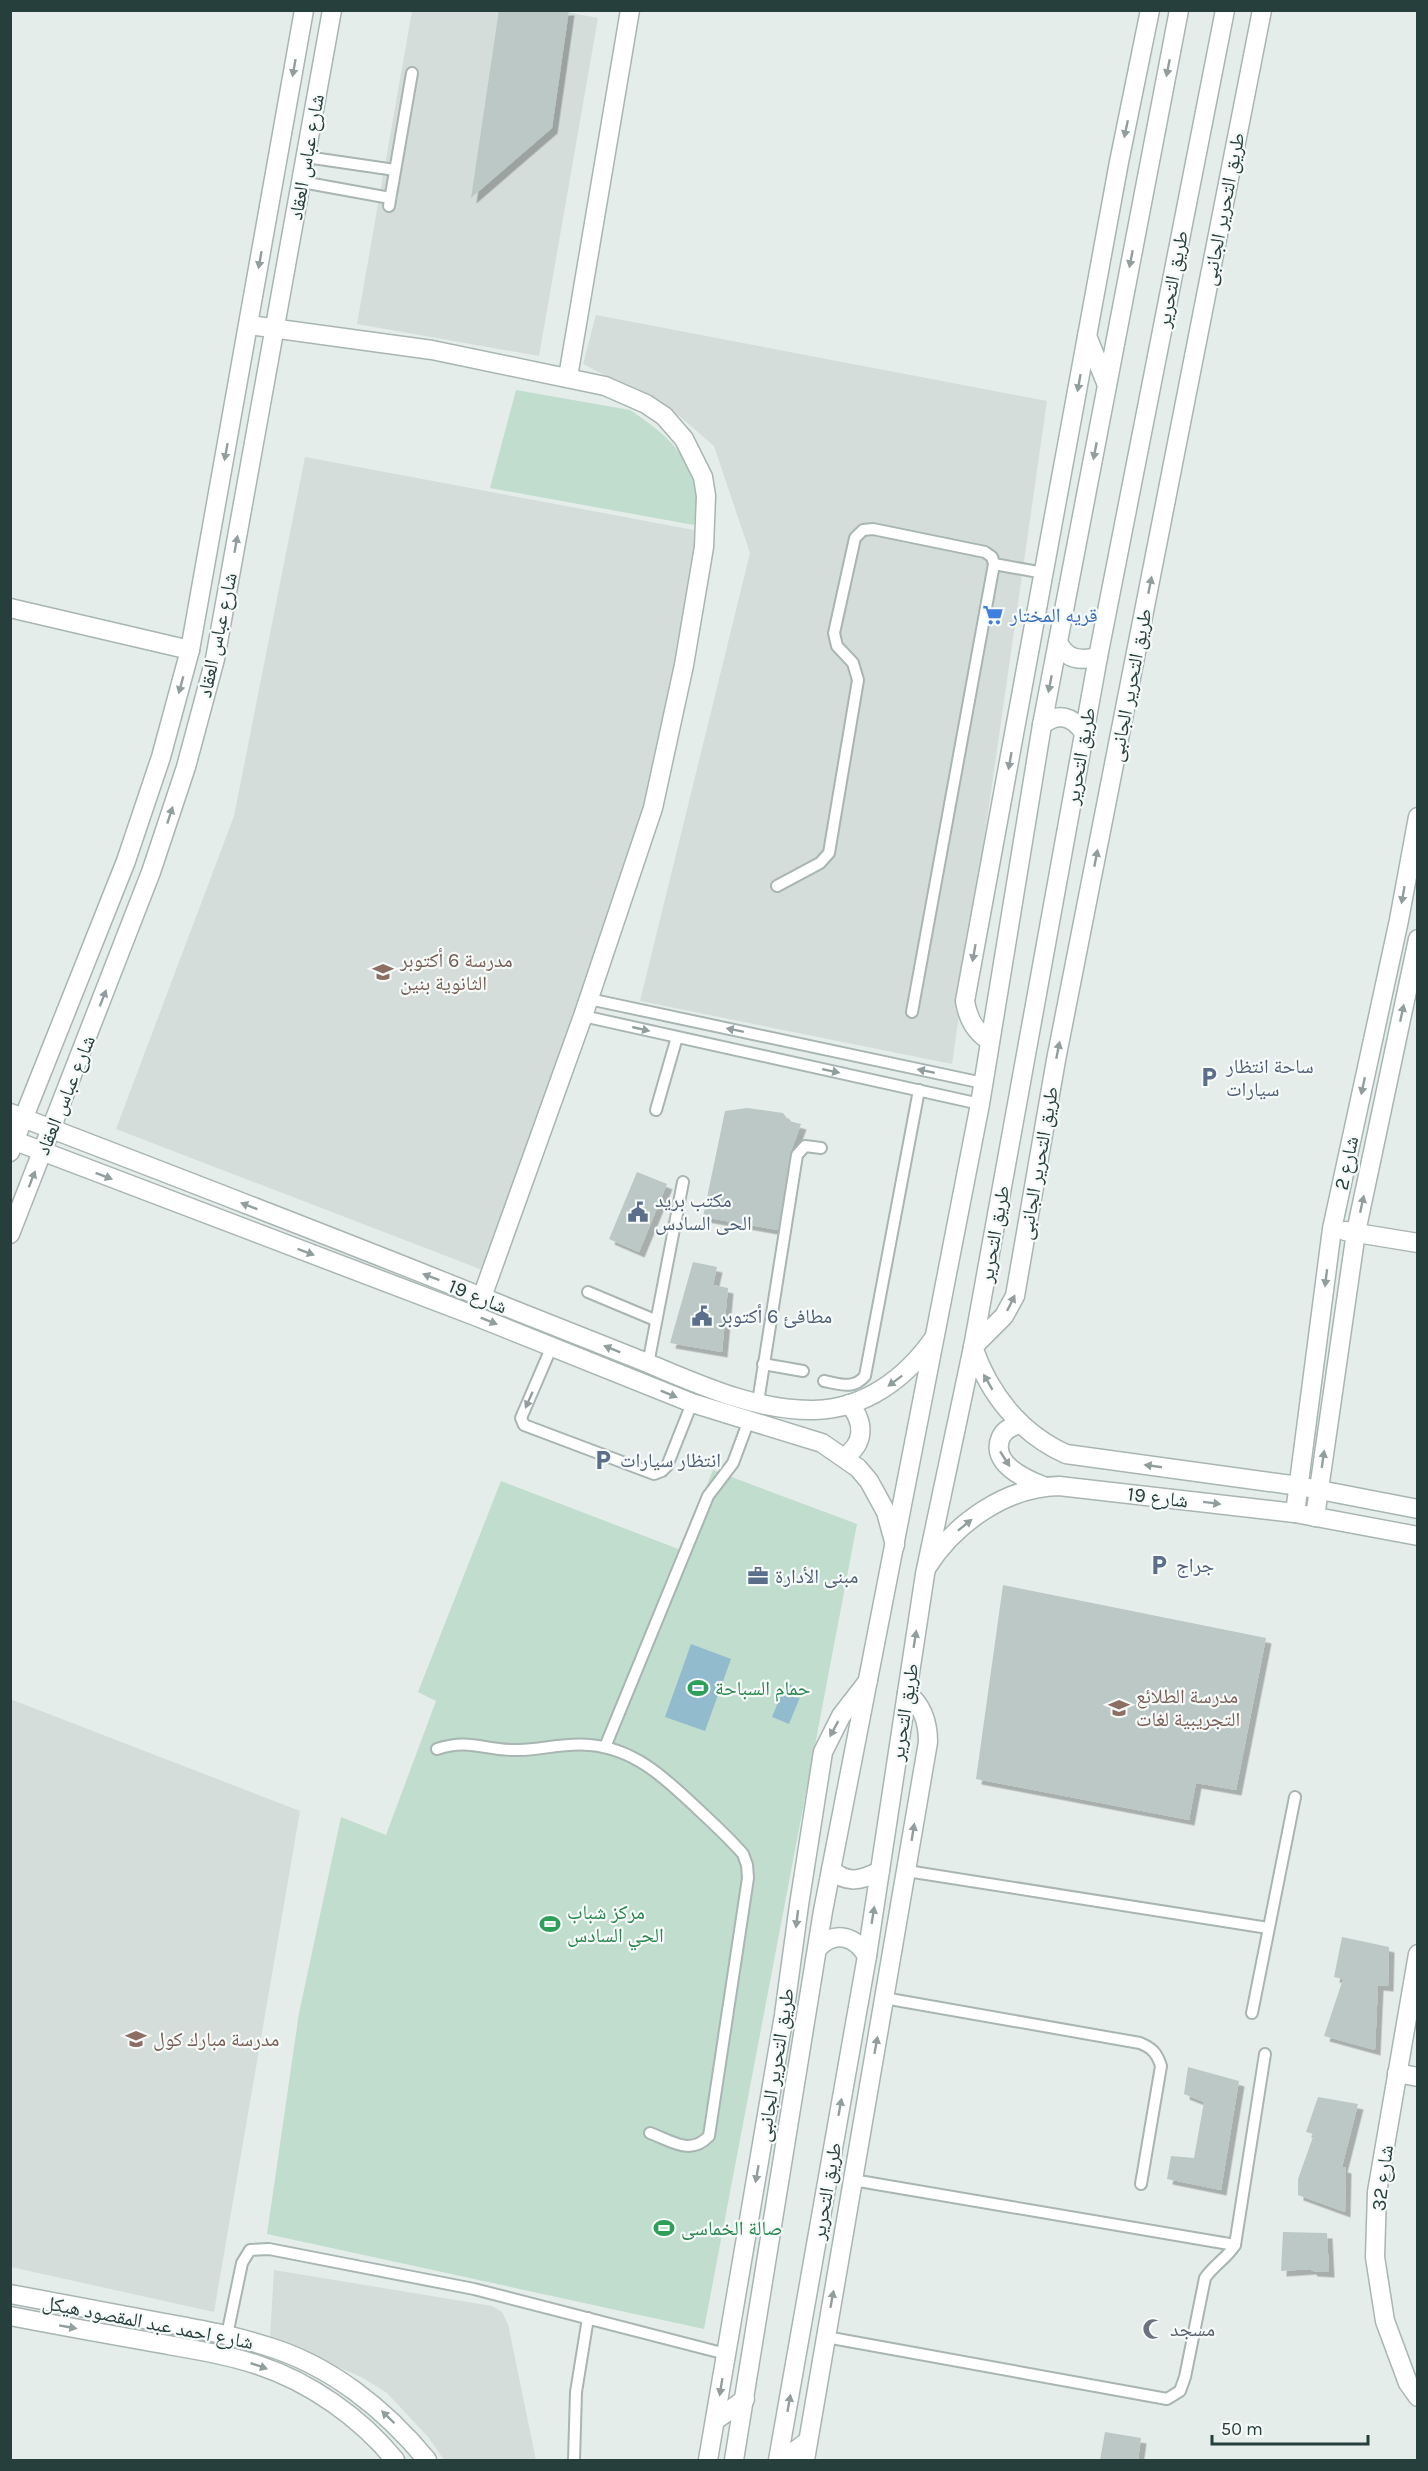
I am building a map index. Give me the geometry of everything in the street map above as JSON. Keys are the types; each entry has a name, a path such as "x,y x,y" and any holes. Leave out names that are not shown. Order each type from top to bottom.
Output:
{"street":[{"name":"شارع عباس العقاد","path":"12,1144 17,1115 126,861 161,757 190,650 304,10"},
{"name":"شارع عباس العقاد","path":"10,1234 151,872 186,767 215,659 332,10"},
{"path":"568,377 630,10"},
{"path":"990,1041 975,1028 965,1001 1119,162 1150,10"},
{"name":"طريق التحرير","path":"734,2460 831,1869 980,1104 1042,725 1179,10"},
{"name":"طريق التحرير","path":"781,2460 867,1956 926,1568 973,1347 1098,657 1225,10"},
{"name":"طريق التحرير الجانبى","path":"973,1347 1004,1316 1015,1296 1058,1048 1262,10"},
{"path":"276,172 302,179"},
{"path":"249,324 432,350 568,377 614,390 646,404 664,416 692,451 703,477 706,496 704,547 684,665 659,782 644,836 586,1007 482,1297"},
{"path":"1088,336 1107,385"},
{"path":"10,608 190,650"},
{"path":"1058,642 1071,657 1084,660 1098,657"},
{"path":"1042,725 1054,718 1067,718 1074,720 1084,732"},
{"name":"شارع 2","path":"1295,1513 1332,1228 1396,931 1418,817"},
{"name":"شارع 2","path":"1315,1517 1356,1233 1418,939"},
{"name":"شارع 19","path":"17,1115 648,1364 695,1395 758,1402 787,1409 815,1410 849,1404 886,1388 905,1373 934,1338"},
{"name":"شارع 19","path":"12,1144 42,1153 552,1346 695,1395 748,1420 822,1443 858,1468 879,1496 889,1520 895,1545"},
{"path":"1332,1228 1418,1243"},
{"name":"شارع 19","path":"973,1347 991,1388 1020,1424 1048,1446 1066,1454 1299,1486 1418,1509"},
{"path":"844,1457 855,1447 861,1432 859,1417 849,1404"},
{"path":"1020,1424 1004,1433 1000,1439 999,1452 1005,1463 1014,1471 1043,1486"},
{"name":"شارع 19","path":"926,1568 938,1550 968,1522 1004,1500 1043,1486 1295,1513 1418,1536"},
{"name":"طريق التحرير الجانبى","path":"708,2460 784,2015 798,1905 823,1752 841,1716 868,1681"},
{"path":"805,2460 885,1998 928,1729 920,1707 907,1693"},
{"path":"831,1869 837,1875 851,1880 866,1878 880,1871"},
{"path":"818,1948 829,1939 844,1937 857,1943 867,1956"},
{"name":"شارع 32","path":"1418,1954 1377,2192 1375,2257 1385,2322 1408,2383 1418,2397"},
{"path":"1397,2073 1418,2077"},
{"name":"شارع احمد عبد المقصود هيكل","path":"10,2294 227,2335 268,2346 308,2362 344,2383 378,2408 409,2438 427,2460"},
{"name":"شارع احمد عبد المقصود هيكل","path":"10,2316 198,2351 260,2366 293,2379 328,2400 360,2424 396,2460"},
{"path":"716,2420 745,2399"},
{"path":"781,2460 808,2441"}],"lane":[{"path":"302,179 390,202 412,73"},
{"path":"306,157 395,170"},
{"path":"777,886 820,863 829,853 858,680 853,663 837,646 834,633 855,538 863,530 873,529 978,549 992,557 994,564 912,1012"},
{"path":"994,564 1044,573"},
{"path":"586,1007 677,1037 980,1104"},
{"path":"586,1007 983,1083"},
{"path":"656,1110 677,1037"},
{"path":"824,1381 852,1386 859,1383 865,1376 919,1090"},
{"path":"758,1402 797,1155 805,1146 821,1148"},
{"path":"648,1364 683,1182"},
{"path":"588,1292 656,1320"},
{"path":"552,1346 521,1418 524,1425 654,1474 667,1466 695,1395"},
{"path":"763,1364 802,1371"},
{"path":"605,1747 708,1496 733,1463 748,1420"},
{"path":"437,1749 460,1743 517,1750 568,1744 605,1747 630,1755 652,1768 743,1854 748,1878 709,2136 703,2142 688,2147 650,2133"},
{"path":"1252,2013 1295,1797"},
{"path":"906,1870 1268,1928"},
{"path":"885,1998 1140,2043 1150,2047 1157,2055 1161,2066 1141,2184"},
{"path":"826,2337 1167,2398 1180,2391 1185,2377 1205,2278 1235,2245 1265,2054"},
{"path":"853,2180 1235,2245"},
{"path":"227,2335 242,2263 250,2250 269,2249 474,2289 726,2354"},
{"path":"574,2460 576,2392 588,2318"}],"shaded area":[{"path":"556,10 598,18 539,356 357,324 412,11"},
{"path":"596,315 1047,401 952,1064 640,1001 750,553 714,446 671,409 583,364"},
{"name":"مدرسة 6 أكتوبر الثانوية بنين","path":"305,457 699,531 651,806 485,1271 116,1129 234,816"},
{"name":"مدرسة مبارك كول","path":"10,1699 300,1811 214,2312 11,2267"},
{"path":"274,2270 492,2306 502,2312 508,2324 536,2460 444,2460 429,2438 387,2393 363,2378 270,2337"}],"green space":[{"path":"516,390 630,410 646,421 673,444 691,472 696,488 697,506 694,525 490,488"},
{"name":"مركز شباب الحي السادس","path":"713,1470 857,1524 704,2329 267,2234 299,2013 341,1817 386,1835 436,1701 418,1692 501,1481 681,1550"}],"water":[{"name":"حمام السباحة","path":"691,1644 731,1659 705,1731 665,1717"},
{"path":"786,1683 803,1690 789,1724 772,1717"}],"building":[{"path":"499,10 569,10 552,128 471,198"},
{"path":"747,1108 783,1113 789,1121 801,1124 790,1154 778,1230 703,1217 725,1111"},
{"name":"مكتب بريد الحى السادس","path":"637,1172 667,1184 639,1252 609,1239"},
{"name":"مطافئ 6 أكتوبر","path":"693,1262 717,1267 713,1285 728,1288 722,1352 670,1343"},
{"name":"مدرسة الطلائع التجريبية لغات","path":"1003,1585 1266,1638 1236,1790 1196,1783 1189,1820 976,1779"},
{"path":"1342,1937 1389,1947 1388,1986 1378,1985 1375,2050 1324,2036 1343,1979 1334,1977"},
{"path":"1188,2067 1239,2081 1221,2190 1167,2179 1171,2156 1194,2158 1204,2102 1184,2094"},
{"path":"1318,2097 1358,2104 1342,2167 1346,2168 1345,2212 1298,2195 1298,2179 1314,2134 1306,2132"},
{"path":"1283,2232 1327,2233 1329,2272 1312,2271 1311,2269 1281,2271"},
{"path":"1105,2432 1141,2438 1138,2460 1100,2460"}],"place":[{"name":"قريه المختار","path":"993,615"},
{"name":"مدرسة 6 أكتوبر الثانوية بنين","path":"383,972"},
{"name":"ساحة انتظار سيارات","path":"1209,1077"},
{"name":"مكتب بريد الحى السادس","path":"638,1212"},
{"name":"مطافئ 6 أكتوبر","path":"702,1316"},
{"name":"انتظار سيارات","path":"603,1460"},
{"name":"جراج","path":"1159,1565"},
{"name":"مبنى الأدارة","path":"758,1576"},
{"name":"حمام السباحة","path":"698,1688"},
{"name":"مدرسة الطلائع التجريبية لغات","path":"1119,1708"},
{"name":"مركز شباب الحي السادس","path":"550,1924"},
{"name":"مدرسة مبارك كول","path":"136,2039"},
{"name":"صالة الخماسى","path":"664,2228"},
{"name":"مسجد","path":"1153,2329"}]}
